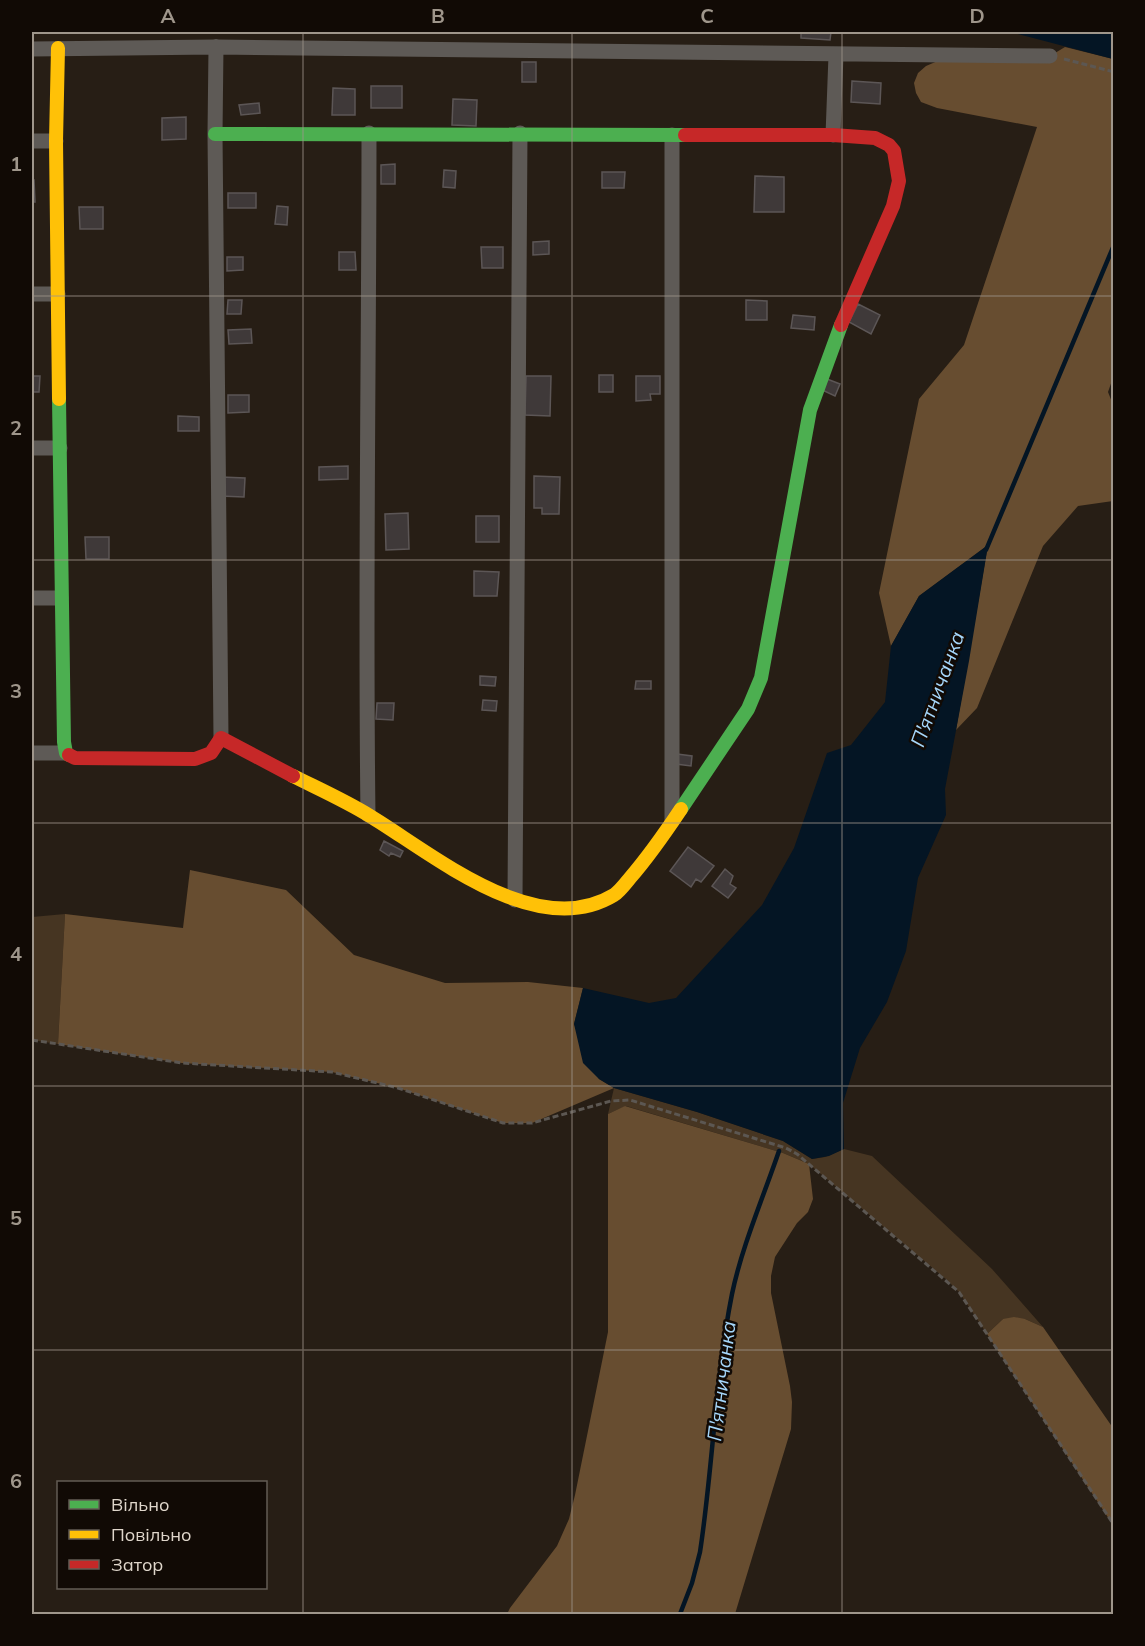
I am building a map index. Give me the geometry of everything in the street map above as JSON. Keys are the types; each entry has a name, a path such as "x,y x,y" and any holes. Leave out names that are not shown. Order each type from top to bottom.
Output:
{"street":[{"path":"32,753 66,753 75,758 195,759 206,758 214,752 221,738 216,47"},
{"path":"32,49 216,47 1050,56"},
{"path":"58,48 56,141 61,598 66,753"},
{"path":"833,135 836,55"},
{"path":"368,815 366,613 369,133"},
{"path":"515,900 520,133"},
{"path":"215,134 833,135 875,138 889,145 897,160 899,181 898,191 887,222 849,303 810,410 761,678 748,709 649,856 617,893 603,901 580,907 556,909 515,900 475,882 368,815 221,738"},
{"path":"672,135 672,821"},
{"path":"32,141 56,141"},
{"path":"32,294 58,294"},
{"path":"32,448 60,448"},
{"path":"32,598 61,598"}],"path":[{"path":"1050,56 1113,72"},
{"path":"32,1040 182,1063 332,1072 398,1088 503,1123 532,1123 611,1101 630,1100 786,1148 797,1154 959,1292 1113,1525"}],"shaded area":[{"path":"1065,47 1113,59 1114,375 1108,392 1114,407 1113,501 1078,506 1043,546 977,708 956,730 988,545 919,596 891,646 879,593 919,399 964,345 1037,127 937,108 921,102 914,83 918,73 926,66 940,60 1050,56"},
{"path":"190,870 286,890 354,955 445,983 528,982 583,988 574,1024 599,1079 614,1088 532,1123 503,1123 398,1088 332,1072 182,1063 58,1044 65,914 183,928"},
{"path":"65,914 58,1044 32,1040 32,917"},
{"path":"614,1088 697,1112 783,1141 812,1159 825,1157 844,1149 872,1156 992,1269 1043,1327 1025,1319 1003,1319 987,1334 959,1292 947,1280 809,1164 783,1153 626,1106 608,1114"},
{"path":"625,1106 783,1153 809,1164 813,1199 808,1212 797,1223 775,1257 771,1276 771,1293 790,1386 791,1429 735,1614 507,1614 557,1546 569,1519 575,1495 608,1332 608,1114"},
{"path":"1014,1317 1043,1327 1113,1428 1113,1525 987,1334 1003,1319"}],"water":[{"path":"1010,32 1113,32 1113,59"},
{"path":"988,545 945,789 946,815 918,878 906,951 887,1002 860,1048 843,1103 844,1149 829,1156 812,1159 783,1141 697,1112 614,1088 599,1079 583,1063 574,1024 583,988 649,1003 676,998 762,905 794,848 827,753 851,745 885,702 891,646 919,596"}],"building":[{"path":"541,32 541,33 515,33"},
{"path":"801,32 831,32 830,40 801,38"},
{"path":"522,62 536,62 536,82 522,82"},
{"path":"852,81 881,83 880,104 851,102"},
{"path":"371,86 402,86 402,108 371,108"},
{"path":"333,88 355,89 355,115 332,115"},
{"path":"453,99 477,100 476,126 452,125"},
{"path":"259,103 260,113 241,115 239,105"},
{"path":"186,117 186,139 162,140 162,118"},
{"path":"395,164 395,184 381,184 381,165"},
{"path":"444,170 456,171 455,188 443,187"},
{"path":"602,172 625,172 624,188 602,188"},
{"path":"755,176 784,177 784,212 754,212"},
{"path":"32,180 34,180 35,202 32,202"},
{"path":"228,193 256,193 256,208 228,208"},
{"path":"277,206 288,207 287,225 275,224"},
{"path":"79,207 103,207 103,229 80,229"},
{"path":"549,241 549,254 533,255 533,242"},
{"path":"481,247 503,247 503,268 482,268"},
{"path":"339,252 355,252 356,270 339,270"},
{"path":"227,257 243,257 243,270 227,271"},
{"path":"228,300 242,300 241,314 227,314"},
{"path":"746,300 767,301 767,320 746,320"},
{"path":"858,304 880,315 871,334 849,322"},
{"path":"793,315 815,317 814,330 791,328"},
{"path":"251,329 252,343 229,344 228,330"},
{"path":"599,375 613,375 613,392 599,392"},
{"path":"32,376 40,376 39,392 32,392"},
{"path":"526,376 551,376 550,416 525,415"},
{"path":"636,376 660,376 660,394 650,394 651,400 636,401"},
{"path":"827,379 840,384 835,396 822,390"},
{"path":"228,395 249,395 249,412 228,413"},
{"path":"178,416 199,417 199,431 178,431"},
{"path":"348,466 348,479 319,480 319,467"},
{"path":"534,476 560,477 559,514 542,514 542,508 534,508"},
{"path":"221,477 245,478 244,497 220,496"},
{"path":"408,513 409,549 386,550 385,514"},
{"path":"476,516 499,516 499,542 476,542"},
{"path":"85,537 109,537 109,559 86,559"},
{"path":"474,571 499,572 497,596 474,596"},
{"path":"480,676 496,677 495,686 480,685"},
{"path":"636,681 651,681 651,689 635,689"},
{"path":"483,700 497,701 496,711 482,710"},
{"path":"377,703 394,703 393,720 376,719"},
{"path":"677,754 692,756 691,766 676,764"},
{"path":"384,841 403,851 400,857 391,853 389,856 380,850"},
{"path":"688,847 714,866 701,882 696,879 691,887 670,871"},
{"path":"725,869 733,876 730,884 736,888 728,898 712,886"}],"waterway":[{"name":"П'ятничанка","path":"986,550 1114,245"},
{"name":"П'ятничанка","path":"680,1614 692,1583 700,1552 722,1358 732,1294 747,1240 779,1151"}],"traffic: fast":[{"path":"215,134 685,135"},
{"path":"681,809 748,709 761,678 810,410 841,325"},
{"path":"59,399 64,742 66,753 69,755"}],"traffic: slow":[{"path":"58,48 56,141 59,399"},
{"path":"293,776 342,800 455,871 487,888 520,901 552,908 584,907 614,895 650,853 681,809"}],"traffic: jam":[{"path":"685,135 833,135 875,138 889,145 894,151 899,181 893,206 841,325"},
{"path":"69,755 75,758 195,759 211,753 221,738 293,776"}]}
